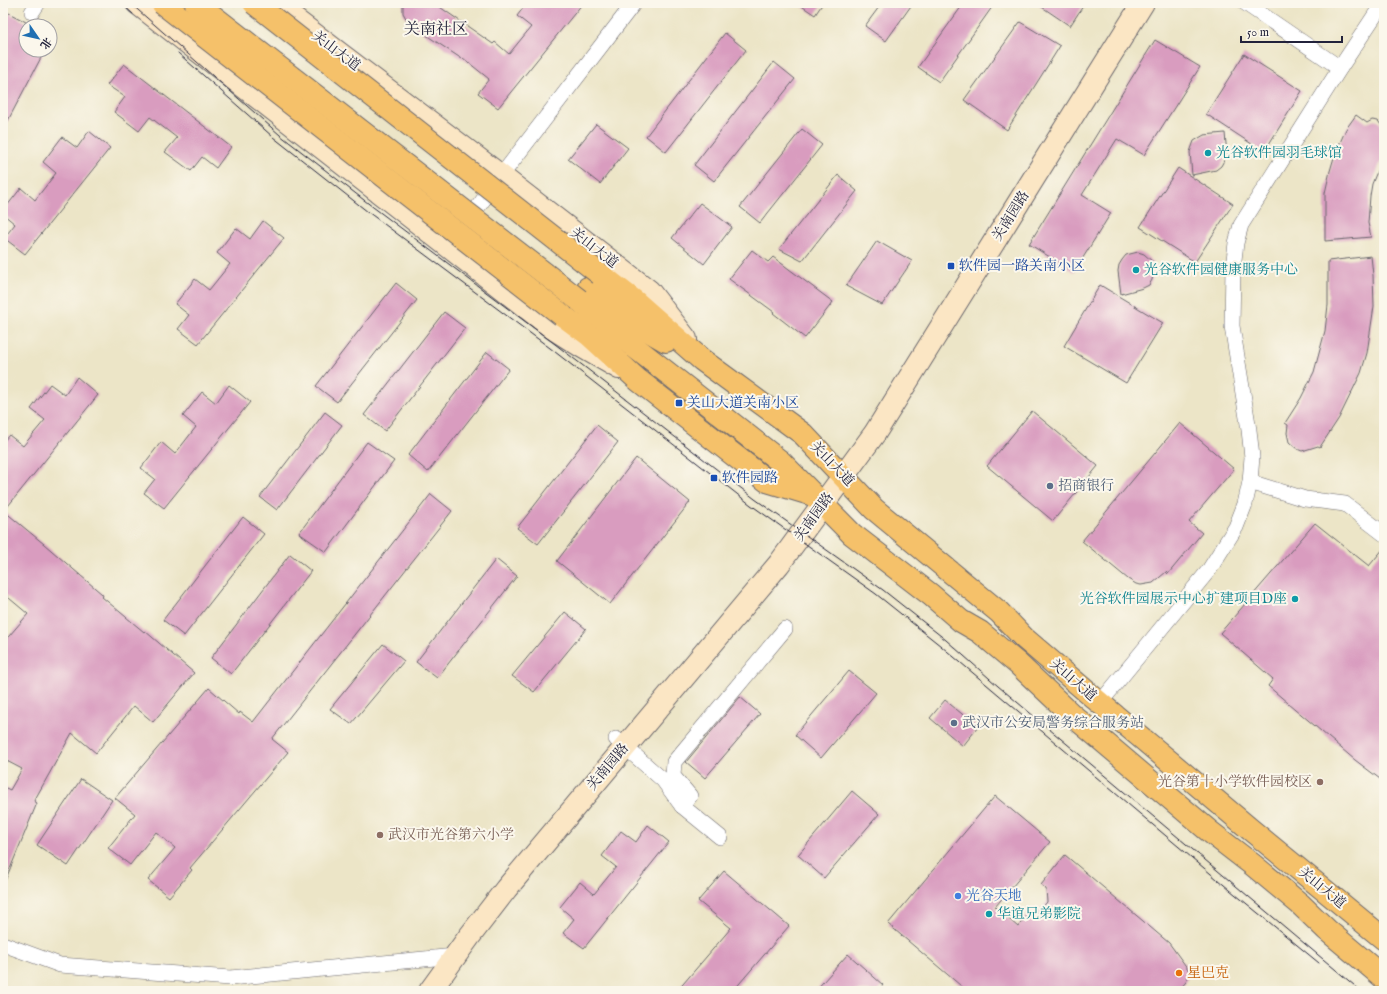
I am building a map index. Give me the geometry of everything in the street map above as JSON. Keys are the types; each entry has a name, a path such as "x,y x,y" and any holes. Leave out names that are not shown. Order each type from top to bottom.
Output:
{"main road":[{"path":"137,3 554,329 638,380"},
{"path":"162,3 589,335 638,380 767,481 818,500"},
{"path":"196,3 589,287"},
{"path":"221,3 589,287"},
{"path":"254,3 626,318 702,360"},
{"name":"关山大道","path":"272,3 501,176 649,291 702,360 803,434 874,509 999,612 1024,638 1251,830 1382,932"},
{"name":"关南园路","path":"430,991 449,956 460,930 497,881 620,743 769,556 818,500 838,471 862,426 1126,3"},
{"name":"关南园路","path":"838,471 875,433 1143,3"},
{"name":"关山大道","path":"589,287 618,334 781,462 852,534 931,595 961,621 980,632 1018,664 1072,715 1209,831 1300,904 1384,978"},
{"name":"关南园路","path":"420,991 449,956"}],"street":[{"path":"449,246 634,3"},
{"path":"1244,3 1340,68"},
{"path":"1100,703 1216,560 1236,527 1245,504 1250,482 1252,457 1232,326 1233,268 1236,243 1241,225 1383,3"},
{"path":"1250,482 1305,499 1345,504 1384,534"},
{"path":"682,806 690,796 673,776 674,762 785,629"},
{"path":"620,743 663,780 682,806 720,837"},
{"path":"3,944 60,965 230,978 449,956"}],"building":[{"path":"403,3 434,3 493,44 495,42 509,54 531,27 517,16 527,3 583,3 498,108 478,93 489,79 463,58 462,59 408,22 403,13"},
{"path":"797,3 823,3 815,15"},
{"path":"882,3 913,3 886,41 865,26"},
{"path":"964,3 995,3 939,82 918,67"},
{"path":"1036,3 1085,3 1070,26"},
{"path":"3,10 18,18 18,58 41,58 3,130"},
{"path":"1020,22 1060,46 1007,130 964,100"},
{"path":"725,33 746,50 666,152 646,136"},
{"path":"1155,40 1200,67 1144,155 1117,139 1082,195 1111,213 1074,272 1029,244"},
{"path":"1244,54 1302,91 1264,152 1206,114"},
{"path":"774,62 795,79 714,181 694,165"},
{"path":"124,64 231,147 216,168 202,157 191,171 165,152 177,138 150,117 139,131 114,112 125,97 107,85"},
{"path":"1356,115 1367,123 1372,120 1378,121 1382,126 1382,133 1384,135 1384,154 1372,184 1370,196 1368,223 1371,237 1325,241 1325,193 1330,171 1335,154 1346,129"},
{"path":"596,124 628,148 600,184 568,159"},
{"path":"802,129 822,145 760,223 740,207"},
{"path":"89,131 110,148 25,254 4,238 15,224 3,214 3,211 21,188 35,200 56,173 43,162 62,137 77,148"},
{"name":"光谷软件园羽毛球馆","path":"1225,133 1227,155 1221,166 1216,170 1192,175 1190,152 1194,141 1204,135"},
{"path":"1178,168 1233,204 1195,262 1140,227"},
{"path":"838,175 857,191 802,261 779,249"},
{"path":"700,203 732,227 704,264 672,238"},
{"path":"263,221 284,238 198,344 178,329 189,315 175,304 195,279 209,290 230,264 217,253 236,228 250,239"},
{"path":"877,241 912,261 882,305 846,286"},
{"path":"752,250 768,262 773,257 833,302 805,338 773,313 774,312 729,279"},
{"name":"光谷软件园健康服务中心","path":"1138,252 1144,254 1153,262 1154,268 1152,280 1149,285 1143,288 1121,294 1118,271 1119,265 1126,255"},
{"path":"1371,256 1374,306 1367,353 1361,373 1339,418 1320,447 1318,446 1302,451 1297,449 1289,442 1287,433 1288,425 1285,423 1301,398 1314,372 1325,331 1328,305 1328,261"},
{"path":"396,283 417,300 337,402 316,386"},
{"path":"1100,285 1163,323 1126,383 1064,346"},
{"path":"444,312 465,328 385,431 364,415"},
{"path":"487,352 509,369 428,472 408,455"},
{"path":"77,377 98,395 4,511 102,594 102,597 194,673 153,722 134,706 96,753 72,733 34,801 37,803 3,886 3,795 6,788 10,790 22,769 3,759 3,643 28,614 3,593 3,442 9,435 23,446 45,420 31,409 50,384 65,395"},
{"path":"229,385 250,402 164,508 144,493 155,479 141,468 161,442 175,454 196,427 183,416 202,392 216,403"},
{"path":"1032,411 1098,466 1053,521 987,466"},
{"path":"325,412 342,425 277,510 260,497"},
{"path":"1180,423 1234,469 1189,522 1202,533 1168,574 1166,572 1153,583 1141,585 1136,584 1082,541"},
{"path":"597,425 618,442 538,544 517,528"},
{"path":"367,442 394,461 326,552 299,533"},
{"path":"636,458 690,502 610,604 557,561"},
{"path":"431,494 452,511 272,739 288,752 190,868 192,870 169,897 148,880 175,848 156,832 130,865 108,848 135,814 115,798 209,688 239,714 240,712 253,722"},
{"path":"243,517 264,534 184,636 163,620"},
{"path":"1315,523 1369,566 1384,548 1384,782 1355,760 1268,686 1273,679 1220,633"},
{"path":"290,554 311,571 231,674 211,658"},
{"path":"496,559 517,576 437,678 416,662"},
{"path":"565,612 586,629 534,692 512,676"},
{"path":"383,644 404,661 351,724 330,709"},
{"path":"849,671 876,693 821,758 795,735"},
{"path":"740,697 760,714 705,778 686,762"},
{"name":"武汉市公安局警务综合服务站","path":"945,700 978,727 963,746 930,718"},
{"path":"81,779 112,800 68,866 37,845"},
{"path":"852,791 879,814 824,878 798,855"},
{"name":"光谷天地","path":"995,796 1050,842 995,907 1018,927 1025,917 1033,918 1047,902 1046,889 1041,885 1065,855 1169,943 1189,972 1186,982 1178,991 967,991 888,924"},
{"path":"648,825 669,842 584,948 563,933 574,919 560,907 580,882 594,894 616,867 602,856 621,831 636,842"},
{"path":"724,871 789,926 733,991 677,991 731,928 698,901"},
{"path":"848,954 883,985 878,991 815,991"}],"tram line":[{"path":"121,3 133,14"},
{"path":"130,3 280,135 555,344 755,499 883,590 946,640 998,686 1361,991"},
{"path":"178,53 273,137 368,212 550,348 751,505 876,594 941,646 1230,890 1319,963"}],"place":[{"name":"光谷软件园羽毛球馆","path":"1208,153"},
{"name":"软件园一路关南小区","path":"951,266"},
{"name":"光谷软件园健康服务中心","path":"1136,270"},
{"name":"关山大道关南小区","path":"679,403"},
{"name":"软件园路","path":"714,478"},
{"name":"招商银行","path":"1050,486"},
{"name":"光谷软件园展示中心扩建项目D座","path":"1295,599"},
{"name":"武汉市公安局警务综合服务站","path":"954,723"},
{"name":"光谷第十小学软件园校区","path":"1320,782"},
{"name":"武汉市光谷第六小学","path":"380,835"},
{"name":"光谷天地","path":"958,896"},
{"name":"华谊兄弟影院","path":"989,914"},
{"name":"星巴克","path":"1179,973"}],"district":[{"name":"关南社区","path":"436,30"}]}
